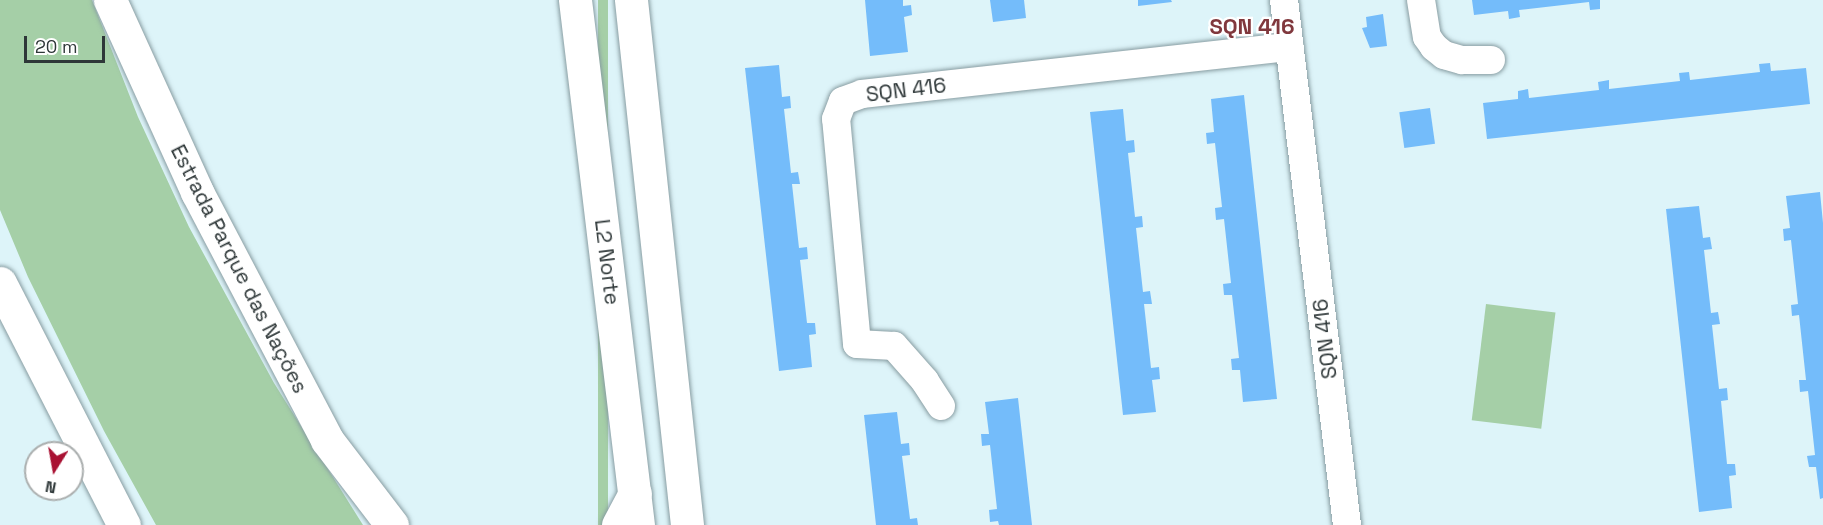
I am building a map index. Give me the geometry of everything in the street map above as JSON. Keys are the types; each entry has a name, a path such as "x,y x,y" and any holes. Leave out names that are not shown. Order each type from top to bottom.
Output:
{"main road":[{"name":"Estrada Parque das Nações","path":"110,0 197,192 327,440 392,525"},
{"name":"L2 Norte","path":"574,0 638,525"},
{"path":"631,0 687,525"},
{"path":"0,283 124,525"},
{"path":"618,525 635,493"}],"street":[{"name":"SQN 416","path":"1284,0 1347,525"},
{"path":"1421,0 1427,37 1434,47 1444,55 1462,60 1491,60"},
{"name":"SQN 416","path":"941,406 925,381 894,346 857,344 836,119 843,101 862,94 1290,47"}],"green space":[{"path":"0,0 92,0 138,117 189,227 274,383 363,525 156,525 104,431 28,277 0,210"},
{"path":"598,0 608,0 608,525 598,525"},
{"path":"1486,304 1555,313 1541,429 1472,420"}],"building":[{"path":"865,0 903,0 903,6 911,5 912,15 904,17 908,52 870,56"},
{"path":"990,0 1024,0 1026,18 993,22"},
{"path":"1138,0 1171,0 1172,2 1138,6"},
{"path":"1472,0 1600,0 1600,9 1590,10 1589,2 1519,10 1520,17 1509,19 1508,11 1474,15"},
{"path":"1383,14 1387,46 1370,48 1362,28 1367,27 1366,17"},
{"path":"1770,63 1771,71 1806,68 1810,104 1487,139 1483,103 1518,99 1518,91 1528,89 1529,98 1599,90 1598,82 1609,80 1609,89 1680,81 1679,73 1689,72 1690,80 1760,72 1759,64"},
{"path":"779,65 782,97 790,96 791,108 784,109 791,173 798,172 800,184 792,184 799,248 807,247 808,259 800,260 807,323 815,323 816,334 809,335 812,367 779,371 745,68"},
{"path":"1244,95 1277,399 1243,402 1240,370 1232,370 1231,359 1239,358 1232,295 1224,295 1223,284 1231,283 1224,219 1216,220 1215,208 1222,207 1215,143 1207,144 1206,133 1214,132 1211,99"},
{"path":"1430,108 1435,144 1404,148 1399,112"},
{"path":"1123,109 1126,141 1134,140 1135,152 1128,153 1135,217 1142,216 1143,227 1136,228 1143,292 1150,291 1152,304 1144,304 1151,368 1159,367 1160,379 1152,380 1156,412 1123,415 1090,112"},
{"path":"1820,192 1823,223 1823,498 1820,499 1816,467 1809,467 1807,456 1815,455 1808,391 1800,392 1799,380 1806,380 1799,315 1792,316 1791,305 1798,304 1791,240 1784,241 1783,229 1790,228 1786,196"},
{"path":"1699,206 1703,238 1710,237 1712,249 1704,250 1711,313 1718,312 1720,324 1712,325 1719,389 1727,388 1728,400 1721,401 1727,464 1735,464 1736,475 1729,476 1732,508 1699,512 1666,209"},
{"path":"1018,398 1032,525 999,525 998,521 990,522 989,510 997,509 990,445 982,446 981,434 989,434 985,402"},
{"path":"897,412 901,444 909,443 910,455 902,456 910,519 917,518 918,525 876,525 864,415"}],"district":[{"name":"SQN 416","path":"1252,27"}]}
